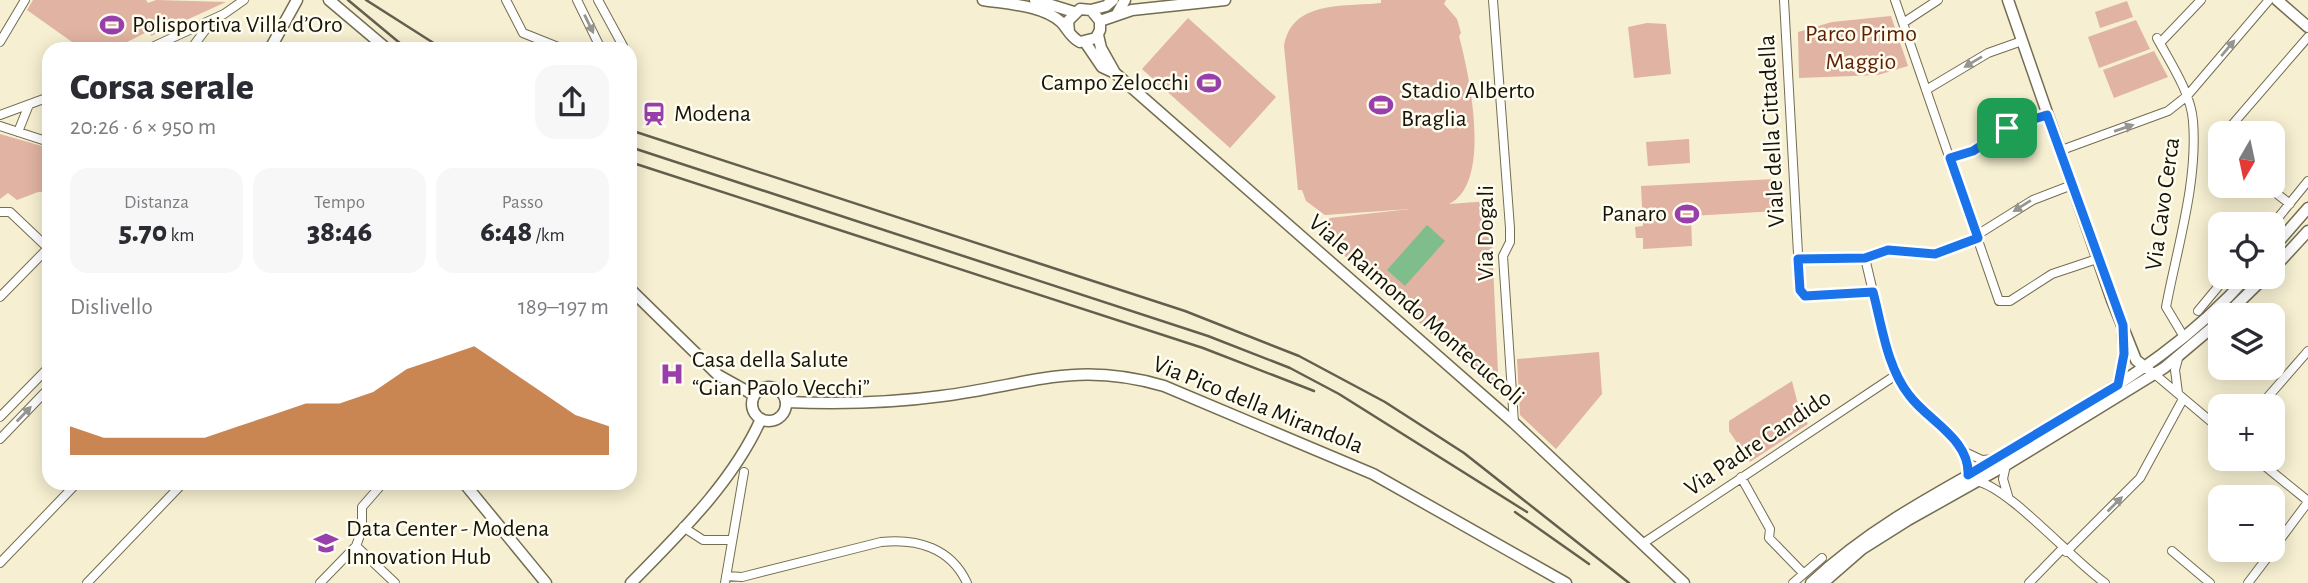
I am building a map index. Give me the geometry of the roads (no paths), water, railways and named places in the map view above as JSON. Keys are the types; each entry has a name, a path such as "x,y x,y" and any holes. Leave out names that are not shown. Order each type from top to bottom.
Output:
{"street":[{"path":"0,42 25,0"},
{"path":"163,42 214,19 244,0"},
{"path":"274,42 297,0"},
{"path":"329,0 379,42"},
{"path":"506,0 523,33 546,42"},
{"path":"577,0 598,42"},
{"path":"598,0 621,42"},
{"path":"984,0 1035,9 1060,21 1075,40 1085,42 1098,35 1100,21 1091,10"},
{"path":"1035,0 1074,12 1106,6 1113,0"},
{"path":"1117,13 1125,0"},
{"path":"1100,21 1117,13 1225,0"},
{"name":"Via Dogali","path":"1493,0 1510,228 1510,242 1503,256 1514,424"},
{"name":"Viale della Cittadella","path":"1784,0 1800,290 1805,296 1873,292"},
{"path":"1895,0 2001,303 2016,299 2052,274 2096,259"},
{"path":"1903,23 1938,0"},
{"path":"2008,0 2096,259 2136,360 2208,420"},
{"name":"Via Cavo Cerca","path":"2184,337 2166,307 2190,181 2193,120 2187,96 2159,40 2201,0"},
{"path":"2059,151 2168,111 2187,96 2269,0"},
{"path":"2277,0 2308,27"},
{"path":"1069,32 1068,21 1074,12"},
{"path":"196,42 214,19"},
{"path":"184,32 190,42"},
{"name":"Viale Raimondo Montecuccoli","path":"1098,35 1101,48 1115,73"},
{"path":"2235,121 2308,37"},
{"path":"1926,90 1987,53 2022,41"},
{"name":"Viale Raimondo Montecuccoli","path":"1085,42 1102,67 1115,73 1514,424 1684,583"},
{"path":"0,116 42,100"},
{"path":"18,132 28,107"},
{"path":"1950,158 1973,151 2011,126 2047,115"},
{"path":"0,126 42,140"},
{"path":"2283,212 2308,181"},
{"path":"1798,259 1865,258 1888,250 1935,254 1978,237 2033,200 2071,185"},
{"path":"2282,198 2290,204"},
{"path":"2285,235 2308,208"},
{"path":"0,212 10,212 42,242"},
{"path":"2285,215 2296,223"},
{"path":"2285,256 2308,231"},
{"path":"0,297 42,255"},
{"path":"1865,258 1896,375 1913,400 1965,452 1982,460 2003,462 2118,385 2150,371 2184,337 2207,320 2236,289"},
{"path":"2198,311 2216,289"},
{"path":"2239,303 2253,289"},
{"path":"637,296 718,375 754,395"},
{"path":"2118,385 2124,354 2123,325"},
{"path":"1811,583 1865,538 2003,462 2180,353 2208,330"},
{"path":"2270,394 2308,351"},
{"path":"2029,583 2140,478 2181,398 2175,370 2180,353"},
{"name":"Via Pico della Mirandola","path":"787,402 912,400 1087,372 1138,378 1164,386 1373,474 1562,582"},
{"path":"0,417 42,374"},
{"name":"Via Padre Candido","path":"1642,544 1896,375"},
{"path":"771,386 780,389 787,402 785,411 779,418 770,421 761,419 752,408 754,395 761,388 771,386"},
{"path":"0,439 42,395"},
{"path":"631,583 736,465 761,419"},
{"path":"1965,452 1972,478"},
{"path":"2003,462 2003,486 2014,503"},
{"path":"2271,471 2308,502 2285,533"},
{"path":"744,472 725,579 881,542 904,541 927,545 944,554 967,583"},
{"path":"1741,477 1770,529 1769,538 1803,573"},
{"path":"1972,478 1986,483 2014,503 2064,551 2105,583"},
{"path":"0,563 70,490"},
{"path":"87,583 176,490"},
{"path":"320,583 356,546 362,530 362,507 377,490"},
{"path":"470,490 546,583"},
{"path":"1822,583 1907,516"},
{"path":"683,527 703,540 732,540"},
{"path":"356,546 394,583"},
{"path":"2172,551 2210,583"},
{"path":"1793,583 1822,558"},
{"path":"2248,583 2263,562"}],"railway":[{"path":"348,0 399,42"},
{"path":"366,0 432,42"},
{"path":"637,132 1185,311 1299,356 1385,402 1464,453 1629,583"},
{"path":"637,149 1208,336 1290,368 1339,394 1527,512"},
{"path":"637,164 1203,348 1314,391"},
{"path":"1515,512 1589,564"}],"place":[{"name":"Polisportiva Villa d’Oro","path":"112,25"},
{"name":"Campo Zelocchi","path":"1209,83"},
{"name":"Stadio Alberto Braglia","path":"1381,105"},
{"name":"Modena","path":"654,114"},
{"name":"Panaro","path":"1687,214"},
{"name":"Casa della Salute “Gian Paolo Vecchi”","path":"672,374"},
{"name":"Data Center - Modena Innovation Hub","path":"326,543"}],"park label":[{"name":"Parco Primo Maggio","path":"1861,48"}]}
